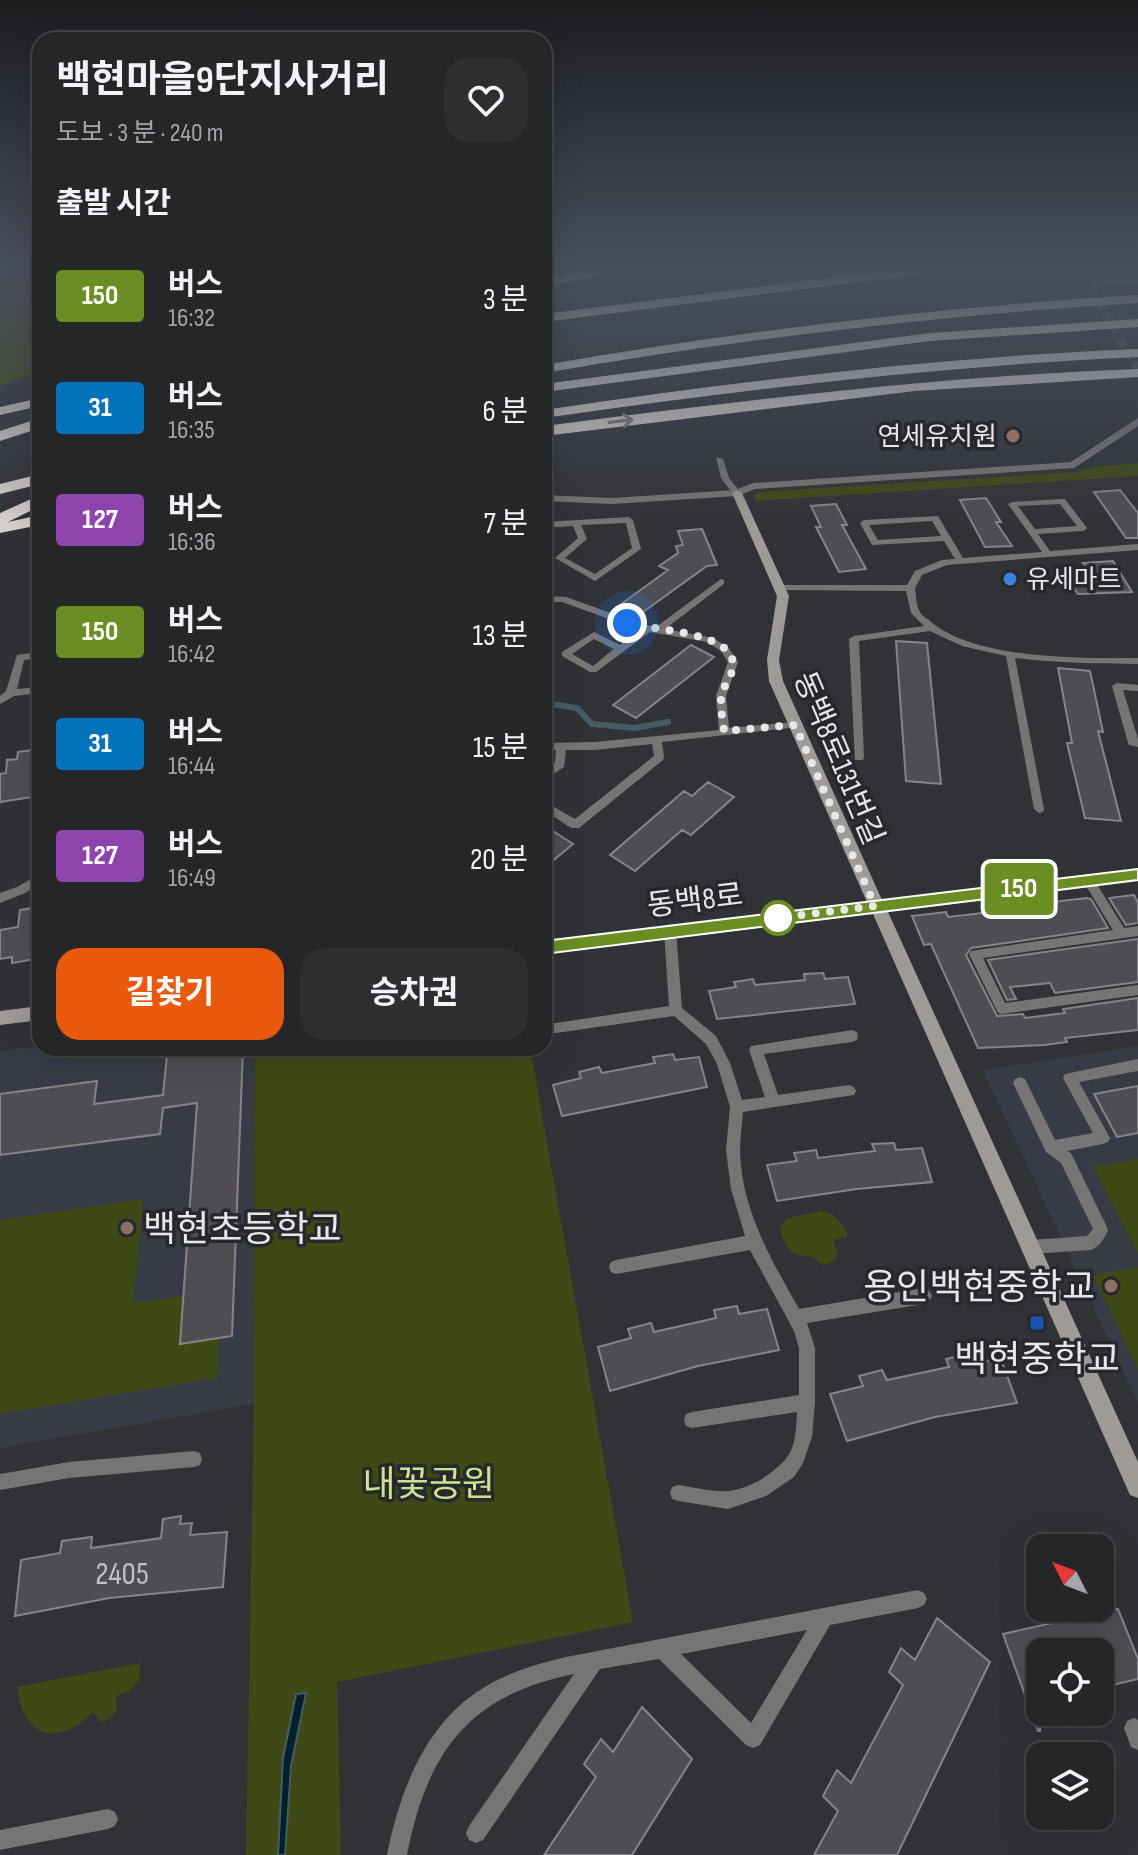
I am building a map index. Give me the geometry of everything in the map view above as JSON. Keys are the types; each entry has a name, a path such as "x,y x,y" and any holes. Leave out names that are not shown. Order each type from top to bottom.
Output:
{"highway":[{"path":"552,368 636,354"},
{"path":"552,387 792,354"},
{"path":"552,413 756,384 946,365 1129,354"},
{"path":"552,430 802,398 987,381 1138,373"},
{"path":"0,411 32,410"},
{"path":"0,420 32,411"},
{"path":"0,436 32,412"},
{"path":"0,489 32,481"},
{"path":"0,500 32,493"},
{"path":"0,517 32,503"},
{"path":"0,517 32,508"},
{"path":"0,529 32,522"}],"street":[{"path":"552,498 612,501 737,493 753,486 1074,465 1138,421"},
{"name":"동백8로131번길","path":"737,493 780,587 783,604 773,672 875,906 1138,1487"},
{"name":"동백8로","path":"552,947 1138,875"},
{"path":"0,1018 32,1014"}],"lane":[{"path":"719,459 725,478 737,493"},
{"path":"1033,532 1083,528 1062,501 1012,504 1048,554"},
{"path":"947,538 875,543 864,523 935,518 947,538 960,560"},
{"path":"552,525 629,520 637,549 595,578 559,558 583,539 577,525"},
{"path":"1138,547 960,560 918,573 910,588 911,604 932,628 968,646 1010,654 1138,661"},
{"path":"621,649 594,635 565,654 593,670 721,582"},
{"path":"780,587 910,588"},
{"path":"552,599 563,599 627,623 710,640 729,653 733,668 721,703 724,731"},
{"path":"859,757 854,639 932,628"},
{"path":"1010,654 1039,809"},
{"path":"11,693 20,657 32,656"},
{"path":"1138,688 1117,686 1133,743 1138,743"},
{"path":"0,701 11,693 32,691"},
{"path":"552,747 795,725"},
{"path":"552,810 575,825 659,757 657,740"},
{"path":"552,770 560,764 561,748"},
{"path":"1089,881 1121,933"},
{"path":"0,898 32,883"},
{"path":"670,931 676,1010 711,1040 723,1063 737,1107 735,1168 754,1242 807,1348 804,1437 797,1457 774,1482 728,1500 678,1493"},
{"path":"1138,931 975,954 1002,1009 1138,990"},
{"path":"552,1029 676,1010"},
{"path":"773,1102 756,1050 852,1036"},
{"path":"1051,1147 1103,1138 1070,1078 1138,1065"},
{"path":"1020,1083 1051,1147 1066,1158 1101,1230 1091,1243 1031,1247"},
{"path":"737,1107 849,1091"},
{"path":"616,1267 754,1242"},
{"path":"794,1317 924,1296"},
{"path":"692,1420 807,1402"},
{"path":"0,1482 69,1470 194,1459"},
{"path":"397,1855 418,1781 438,1746 458,1720 480,1700 506,1685 593,1663 918,1599"},
{"path":"662,1649 753,1738 825,1617"},
{"path":"476,1833 593,1663"},
{"path":"0,1840 108,1819"}],"shaded area":[{"name":"용인백현중학교","path":"1138,1046 1138,1403 983,1070"},
{"name":"백현초등학교","path":"32,1047 32,1056 255,1056 254,1404 0,1448 0,1051"}],"green space":[{"path":"0,354 32,354 32,374 0,386"},
{"path":"1138,463 1138,476 756,501 754,495 759,492 1078,472 1093,467"},
{"name":"내꽃공원","path":"255,1056 531,1056 633,1622 337,1682 341,1855 285,1855 291,1766 306,1694 295,1700 283,1758 278,1855 246,1855 254,1404"},
{"path":"1138,1159 1138,1254 1093,1167"},
{"path":"143,1199 133,1303 183,1296 180,1343 219,1337 217,1378 0,1414 0,1220"},
{"path":"822,1211 839,1220 848,1237 833,1240 838,1254 834,1261 823,1265 811,1256 790,1250 780,1228 787,1218"},
{"path":"1138,1267 1138,1370 1093,1275"},
{"path":"140,1663 139,1680 129,1691 116,1696 117,1711 106,1721 100,1721 93,1712 80,1723 55,1733 34,1727 26,1717 17,1687"}],"water":[{"path":"306,1693 291,1766 285,1855 278,1855 283,1758 296,1694"}],"building":[{"path":"1120,490 1138,513 1138,538 1126,538 1094,492"},
{"path":"986,498 1001,522 996,522 1012,546 985,547 960,500"},
{"path":"836,504 847,525 842,525 866,569 839,572 816,527 821,527 811,506"},
{"path":"702,529 717,565 707,566 636,617 617,607 668,570 659,566 678,553 676,546 683,545 678,531"},
{"path":"1113,561 1132,592 1078,594 1066,578 1076,577 1071,570 1088,569 1083,563"},
{"path":"896,641 927,643 941,784 906,781"},
{"path":"691,645 714,657 636,718 613,705"},
{"path":"1058,668 1090,671 1103,732 1098,731 1121,821 1085,818 1067,743 1072,743"},
{"path":"32,750 32,797 0,802 0,774 6,773 7,760 17,759 18,752"},
{"path":"708,782 734,797 691,835 682,830 635,871 610,855 684,791 692,796"},
{"path":"552,830 573,844 552,861"},
{"path":"1134,895 1138,903 1138,923 1126,925 1109,898"},
{"path":"1091,899 1108,928 971,948 966,955 997,1016 1023,1014 1025,1018 1065,1013 1063,1009 1138,998 1138,1030 1065,1038 1067,1042 1044,1045 978,1048 931,944 924,945 912,916 946,912 948,917"},
{"path":"32,908 32,959 12,963 12,957 0,959 0,930 18,927 20,910"},
{"path":"1138,939 1138,982 1055,993 1050,983 1010,987 1016,999 1007,1000 988,960"},
{"path":"823,973 825,979 848,977 855,1004 717,1019 709,991 736,987 734,982 753,979 755,985 805,980 804,974"},
{"path":"673,1054 675,1060 699,1057 707,1087 562,1116 553,1085 581,1078 579,1072 599,1067 602,1073 655,1063 653,1057"},
{"path":"167,1056 243,1056 232,1336 180,1344 197,1103 163,1108 160,1134 0,1155 0,1094 97,1081 94,1104 163,1095"},
{"path":"1138,1086 1138,1133 1117,1137 1094,1094"},
{"path":"894,1143 896,1150 922,1148 932,1182 777,1201 767,1165 797,1161 794,1153 816,1150 818,1158 875,1151 872,1144"},
{"path":"737,1306 739,1314 767,1309 779,1350 698,1366 610,1391 598,1347 631,1338 628,1329 651,1323 654,1332 716,1318 714,1310"},
{"path":"969,1354 972,1363 1001,1359 1017,1403 935,1417 847,1441 830,1394 863,1386 859,1376 882,1370 887,1380 949,1367 946,1359"},
{"path":"181,1516 180,1524 192,1523 190,1535 227,1532 223,1587 109,1598 15,1616 21,1560 60,1553 62,1541 92,1537 91,1548 161,1538 163,1519"},
{"path":"1118,1609 1138,1659 1138,1679 1114,1685 1114,1638 1026,1638 1026,1698 1003,1634 1052,1623 1114,1622 1114,1610"},
{"path":"937,1618 990,1662 897,1855 814,1855 838,1811 823,1796 837,1770 851,1783 903,1685 889,1672 901,1648 915,1660"},
{"path":"642,1707 692,1759 632,1855 544,1855 596,1777 584,1764 601,1739 613,1752"}],"waterway":[{"path":"552,704 577,708 592,724 635,728 668,722"}],"tunnel":[{"path":"1129,354 1138,369"}],"bus line":[{"name":"150","path":"552,947 1138,875"}],"place":[{"name":"연세유치원","path":"1013,436"},
{"name":"유세마트","path":"1010,579"},
{"name":"백현초등학교","path":"127,1228"},
{"name":"용인백현중학교","path":"1111,1286"},
{"name":"백현중학교","path":"1037,1323"}],"route":[{"path":"627,623 697,635 719,644 729,653 733,668 721,696 724,731 795,725 875,906 778,918"}]}
